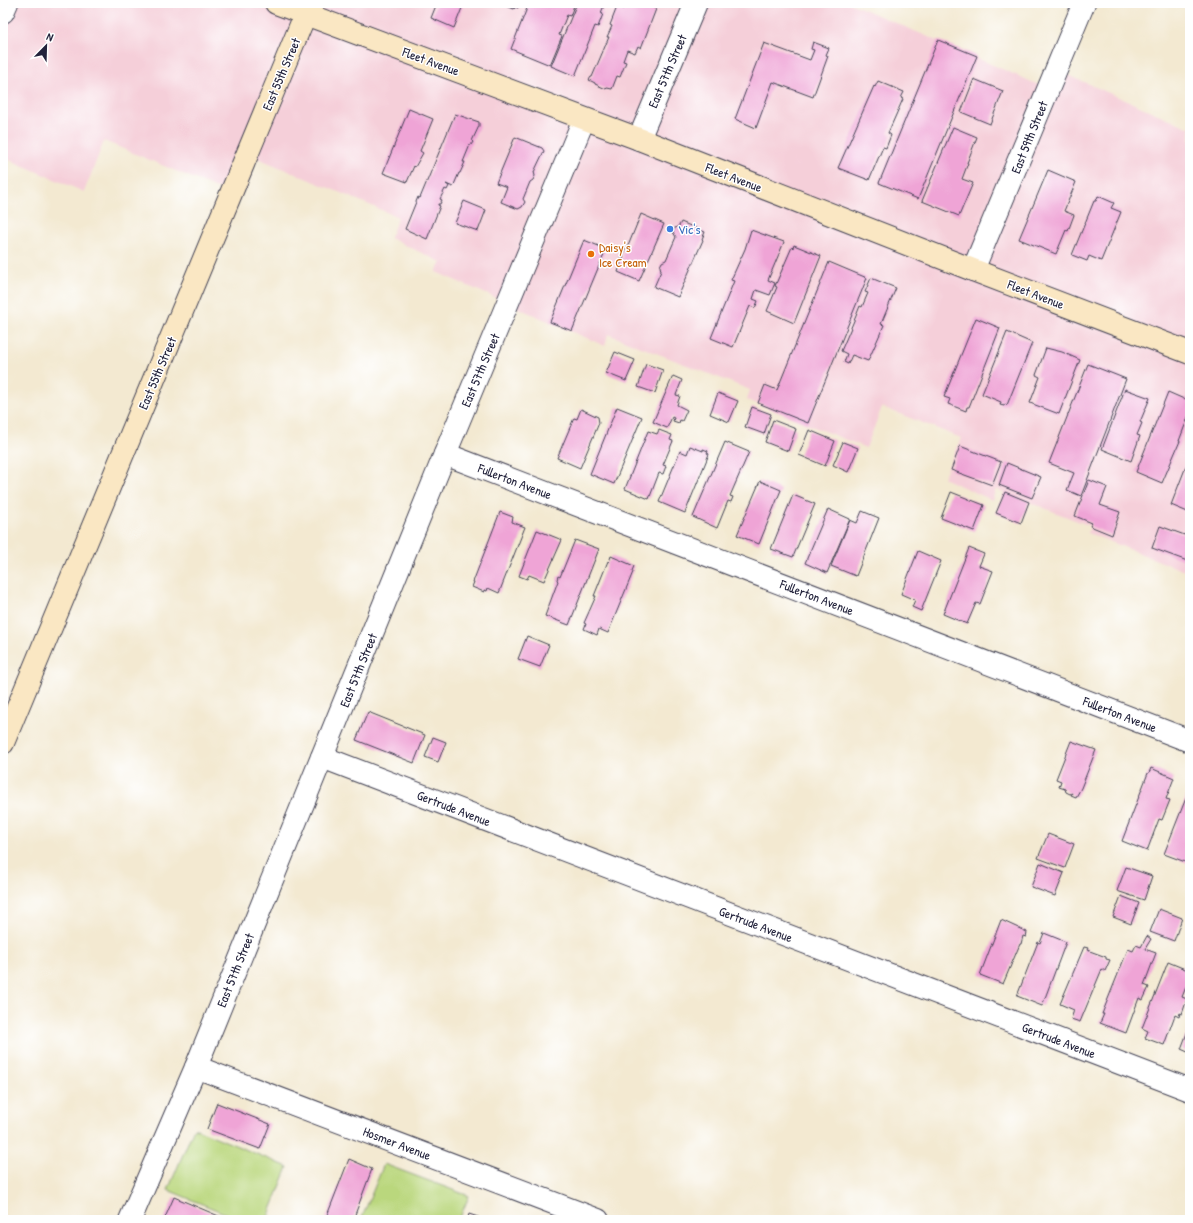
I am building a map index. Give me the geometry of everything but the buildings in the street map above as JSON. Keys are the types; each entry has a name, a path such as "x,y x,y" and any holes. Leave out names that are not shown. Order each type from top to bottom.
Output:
{"street":[{"path":"3,12 7,3"},
{"name":"Fleet Avenue","path":"276,3 308,9 584,119 1190,353"},
{"name":"East 57th Street","path":"639,139 696,3"},
{"name":"East 59th Street","path":"973,270 990,234 1084,3"},
{"name":"East 55th Street","path":"3,743 308,9"},
{"name":"East 57th Street","path":"130,1220 196,1067 445,454 584,119"},
{"name":"Fullerton Avenue","path":"445,454 1190,741"},
{"name":"Gertrude Avenue","path":"322,757 1190,1090"},
{"name":"Hosmer Avenue","path":"196,1067 598,1220"}],"shaded area":[{"path":"3,3 850,3 1048,89 1056,70 1190,128 1190,573 1088,533 1090,526 996,489 992,500 943,478 961,438 882,407 866,448 747,400 750,390 608,334 605,346 436,272 441,262 390,238 398,217 248,154 231,194 104,141 84,192 3,157"}],"green space":[{"path":"194,1128 288,1167 267,1220 241,1220 168,1190"},
{"path":"384,1164 469,1196 459,1220 361,1220"}],"place":[{"name":"Vic's","path":"670,229"},
{"name":"Daisy's Ice Cream","path":"591,254"}]}
